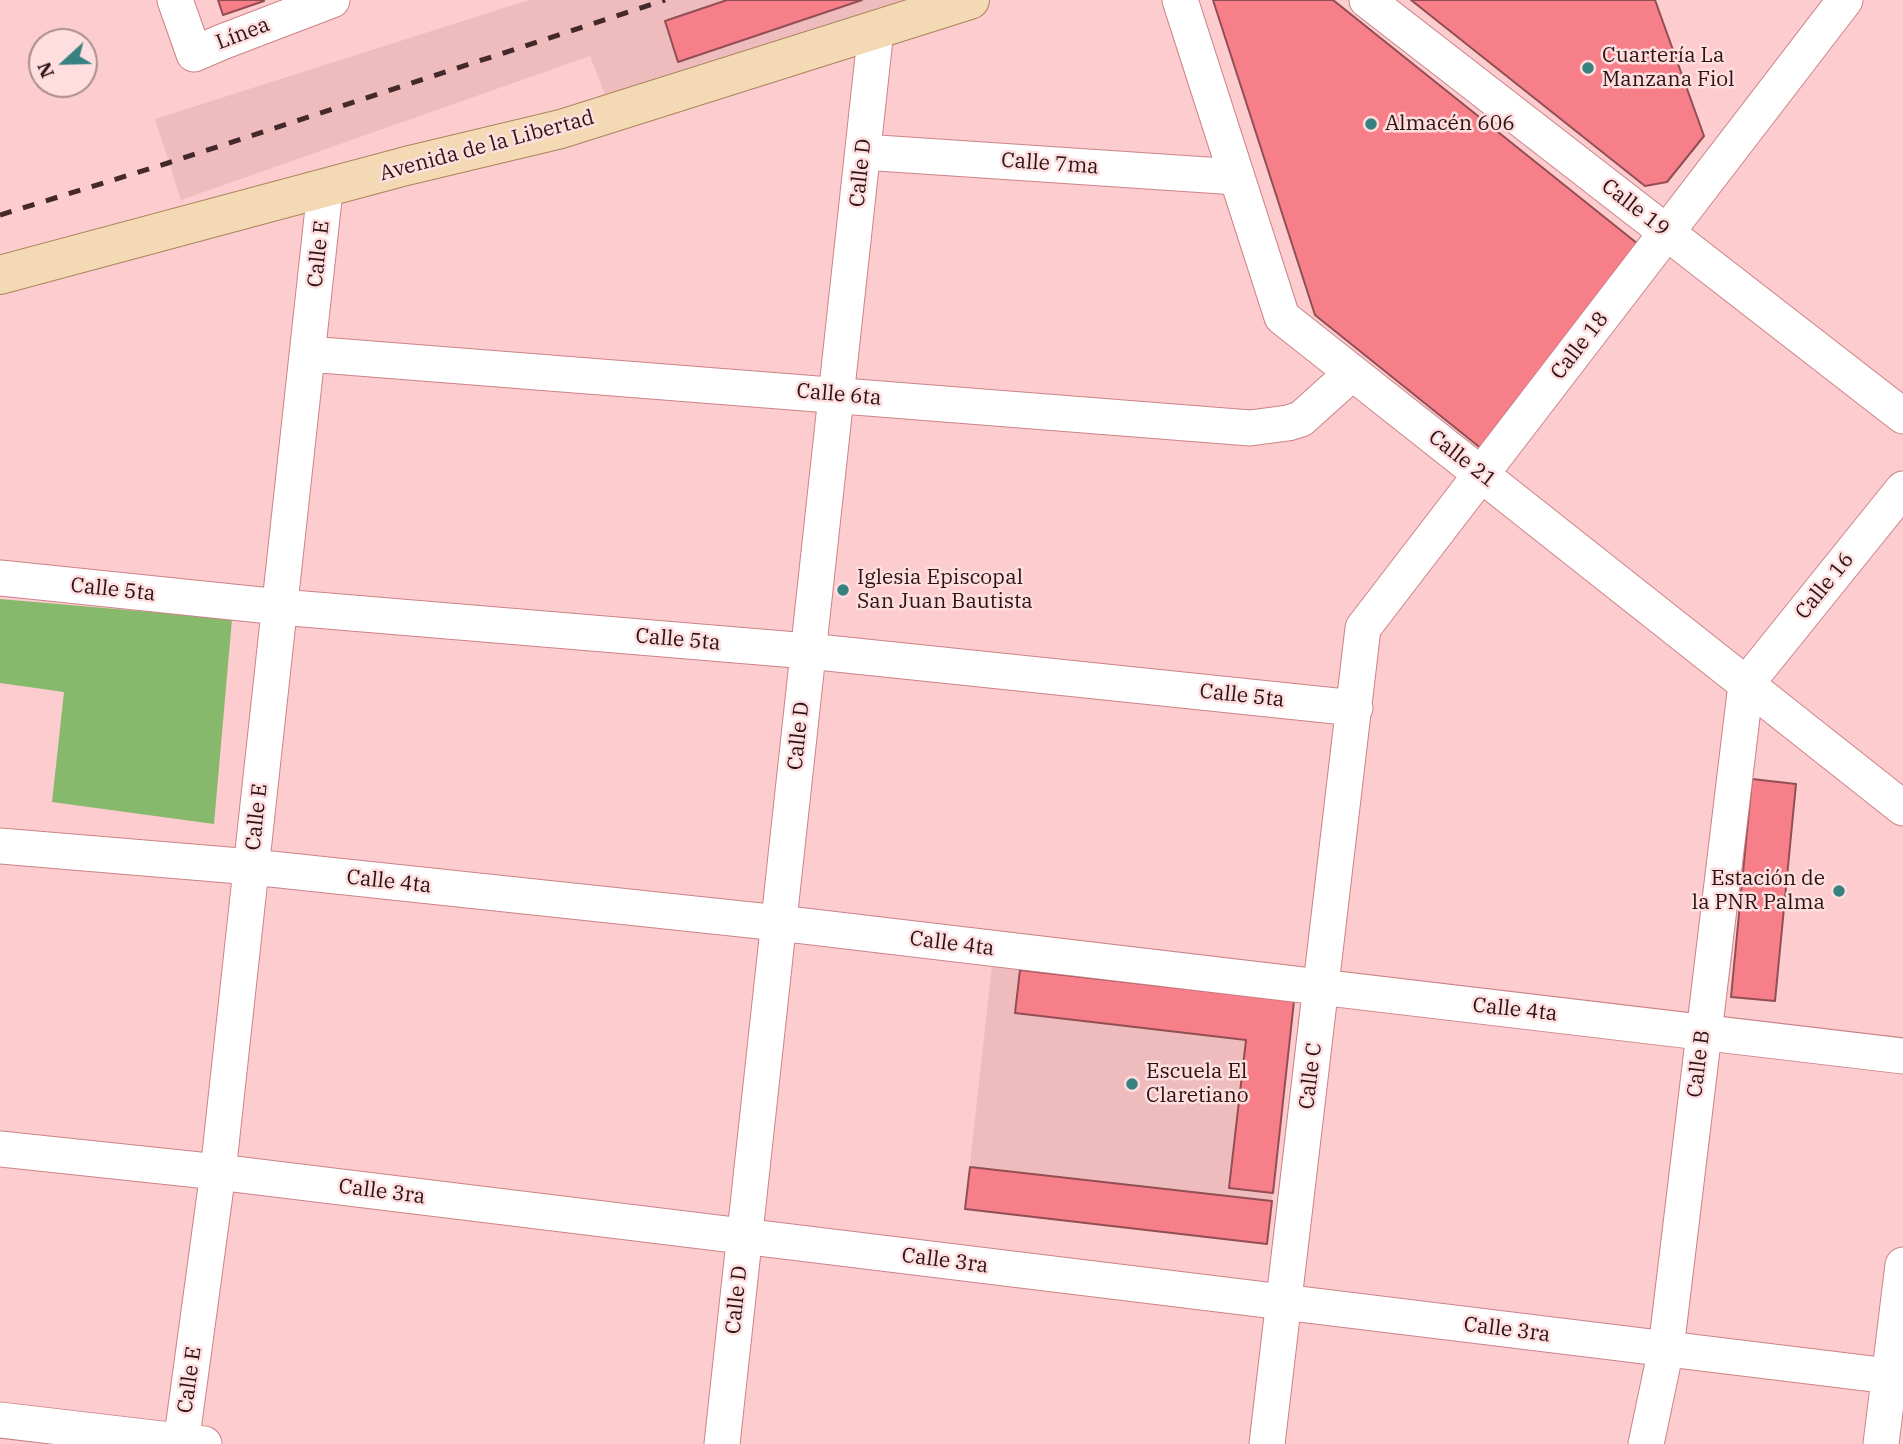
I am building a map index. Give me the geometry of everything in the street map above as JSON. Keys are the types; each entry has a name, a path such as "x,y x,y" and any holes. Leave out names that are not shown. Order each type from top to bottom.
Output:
{"main road":[{"name":"Avenida de la Libertad","path":"0,275 325,190 406,166 561,129 970,0"}],"street":[{"name":"Línea","path":"174,0 194,54 332,0"},
{"name":"Calle 21","path":"1180,0 1282,317 1903,808"},
{"name":"Calle 19","path":"1367,0 1903,416"},
{"name":"Calle 18","path":"1355,708 1363,628 1845,0"},
{"name":"Calle D","path":"722,1444 876,29"},
{"name":"Calle 7ma","path":"863,152 1237,177"},
{"name":"Calle E","path":"189,1443 325,190"},
{"name":"Calle 6ta","path":"308,354 1250,428 1301,419 1352,373"},
{"name":"Calle 16","path":"1746,684 1903,489"},
{"name":"Calle 5ta","path":"0,578 280,607 808,651 1355,708"},
{"name":"Calle B","path":"1646,1444 1666,1349 1746,684"},
{"name":"Calle C","path":"1267,1444 1355,708"},
{"name":"Calle 4ta","path":"0,846 252,867 779,923 1903,1056"},
{"name":"Calle 3ra","path":"0,1149 218,1172 1889,1376"},
{"path":"1881,1444 1903,1265"},
{"path":"0,1420 189,1443"}],"shaded area":[{"path":"529,0 911,0 608,102 590,56 181,200 155,119"},
{"name":"Escuela El Claretiano","path":"992,966 1294,1001 1267,1244 965,1209"}],"green space":[{"path":"0,599 232,619 214,824 52,802 64,692 0,683"}],"building":[{"path":"218,0 263,0 264,1 223,15"},
{"path":"727,0 862,0 678,62 665,21"},
{"name":"Almacén 606","path":"1213,0 1333,0 1643,248 1483,450 1315,315"},
{"name":"Cuartería La Manzana Fiol","path":"1411,0 1655,0 1704,136 1667,182 1645,186"},
{"path":"1752,779 1796,784 1775,1001 1731,997"},
{"path":"1020,970 1294,1001 1273,1193 1229,1188 1246,1040 1015,1013"},
{"path":"970,1167 1272,1201 1267,1244 965,1209"}],"railway":[{"path":"0,215 168,163 665,0"}],"place":[{"name":"Cuartería La Manzana Fiol","path":"1588,68"},
{"name":"Almacén 606","path":"1371,124"},
{"name":"Iglesia Episcopal San Juan Bautista","path":"843,590"},
{"name":"Estación de la PNR Palma","path":"1839,891"},
{"name":"Escuela El Claretiano","path":"1132,1084"}]}
